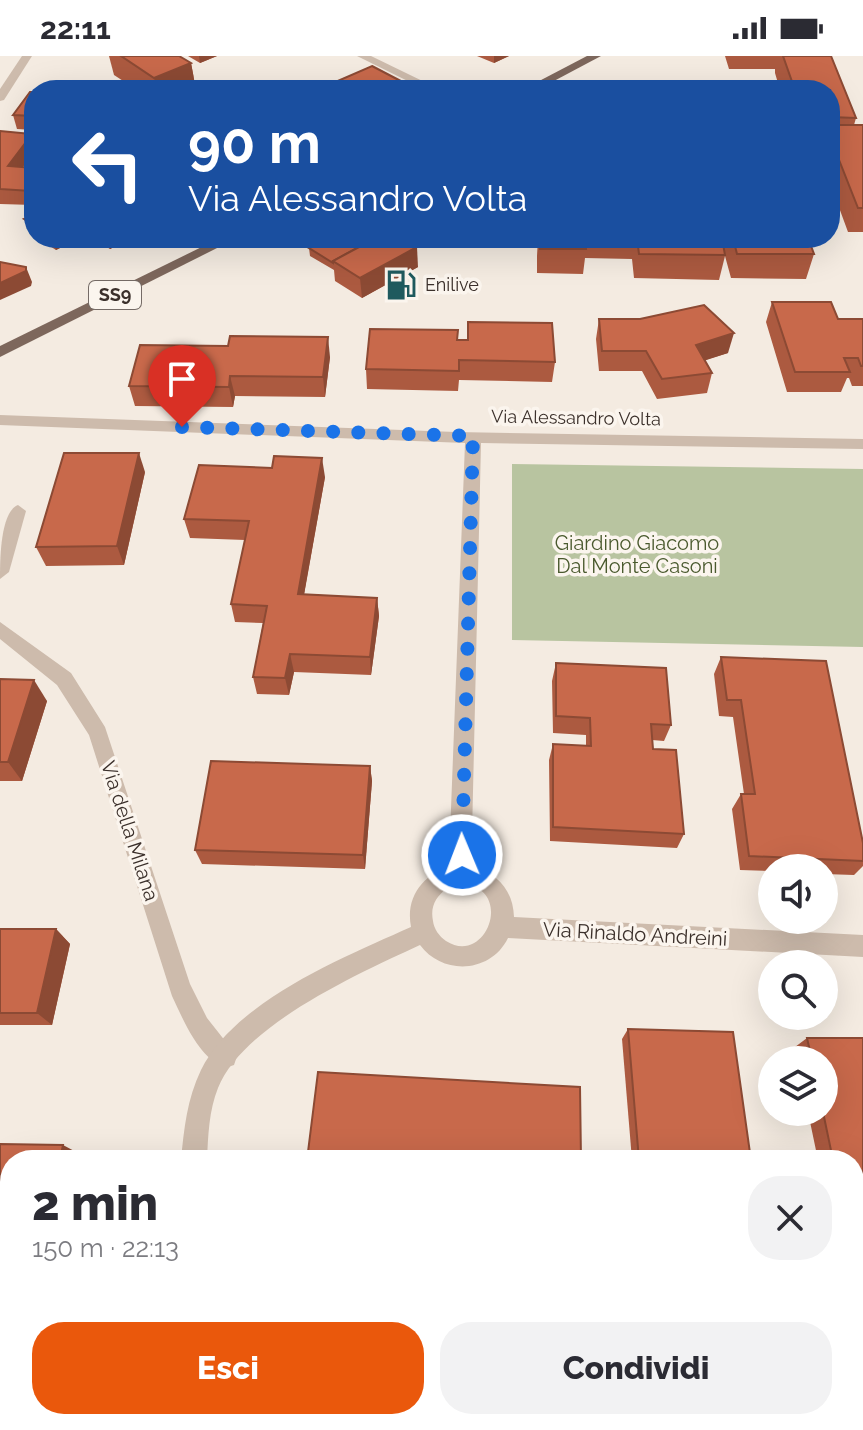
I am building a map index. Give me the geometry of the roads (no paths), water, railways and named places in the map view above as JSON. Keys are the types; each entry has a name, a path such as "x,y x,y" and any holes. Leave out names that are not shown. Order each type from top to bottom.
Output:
{"main road":[{"path":"548,80 596,56"},
{"name":"SS9","path":"0,352 210,248"}],"street":[{"path":"0,98 27,56"},
{"path":"368,57 415,80"},
{"name":"Via Alessandro Volta","path":"0,420 473,436 863,444"},
{"path":"464,875 461,835 473,436"},
{"path":"0,572 18,511"},
{"name":"Via della Milana","path":"0,629 64,679 98,733 180,988 199,1026 225,1056"},
{"path":"464,875 476,876 497,891 505,914 503,927 486,948 458,955 432,943 424,932 420,904 436,882 464,875"},
{"name":"Via Rinaldo Andreini","path":"503,927 863,946"},
{"path":"195,1150 196,1128 206,1090 225,1056 250,1032 318,982 424,932"}],"place":[{"name":"Enilive","path":"401,285"}],"park label":[{"name":"Giardino Giacomo Dal Monte Casoni","path":"637,554"}]}
